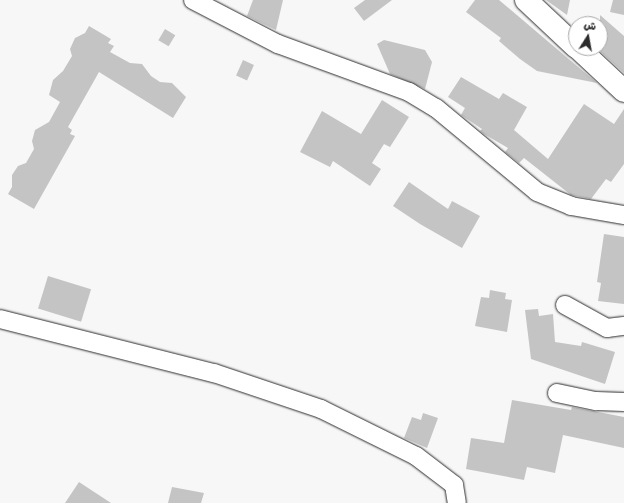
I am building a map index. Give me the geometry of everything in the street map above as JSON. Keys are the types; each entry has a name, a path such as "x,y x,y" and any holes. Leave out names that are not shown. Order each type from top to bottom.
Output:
{"main road":[{"path":"526,0 568,39"},
{"path":"586,56 624,92"}],"street":[{"path":"194,0 278,44 409,92 436,108 537,192 570,206 624,215"},
{"path":"565,305 607,328 624,326"},
{"path":"0,319 214,373 321,409 359,426 416,456 454,485 457,503"},
{"path":"557,393 596,400 624,402"}],"building":[{"path":"253,0 283,0 276,30 247,16"},
{"path":"365,0 392,0 364,21 354,8"},
{"path":"475,0 499,0 597,83 537,71 499,41 501,38 466,12"},
{"path":"546,0 570,0 567,15"},
{"path":"613,0 624,0 624,15 610,12"},
{"path":"608,22 624,36 624,73 605,56 608,56"},
{"path":"89,26 111,39 108,43 114,46 110,52 130,63 142,64 151,76 160,82 172,83 186,97 173,118 99,72 68,127 72,130 70,134 75,136 34,209 8,194 12,187 12,175 18,166 26,163 34,149 32,141 35,130 49,122 60,102 49,95 53,80 63,71 72,56 70,49 75,38 85,33"},
{"path":"165,29 175,35 169,46 158,40"},
{"path":"384,40 425,50 432,62 425,89 390,74 377,44"},
{"path":"243,60 254,65 247,80 236,76"},
{"path":"461,77 499,99 503,93 527,107 514,130 548,159 584,104 614,124 624,109 624,164 611,182 606,179 591,199 571,195 524,158 519,163 505,152 508,148 484,134 480,131 482,129 461,115 465,108 448,97"},
{"path":"382,100 409,117 390,147 384,144 372,163 381,169 370,186 333,161 330,167 300,152 322,111 361,134"},
{"path":"409,182 448,209 452,201 480,216 462,248 420,224 393,206"},
{"path":"604,234 624,237 624,304 598,301 601,283 597,282"},
{"path":"48,276 91,289 81,322 38,309"},
{"path":"490,290 506,293 505,299 512,300 507,332 475,326 481,297 489,298"},
{"path":"538,309 539,316 553,314 555,342 581,346 582,342 615,352 605,384 531,359 525,310"},
{"path":"512,400 571,410 572,407 624,417 624,448 563,435 555,473 527,467 524,480 466,469 471,438 504,443"},
{"path":"423,413 438,418 427,448 404,438 412,417 421,420"},
{"path":"79,482 111,503 65,503"},
{"path":"172,487 204,493 201,503 168,503"}]}
